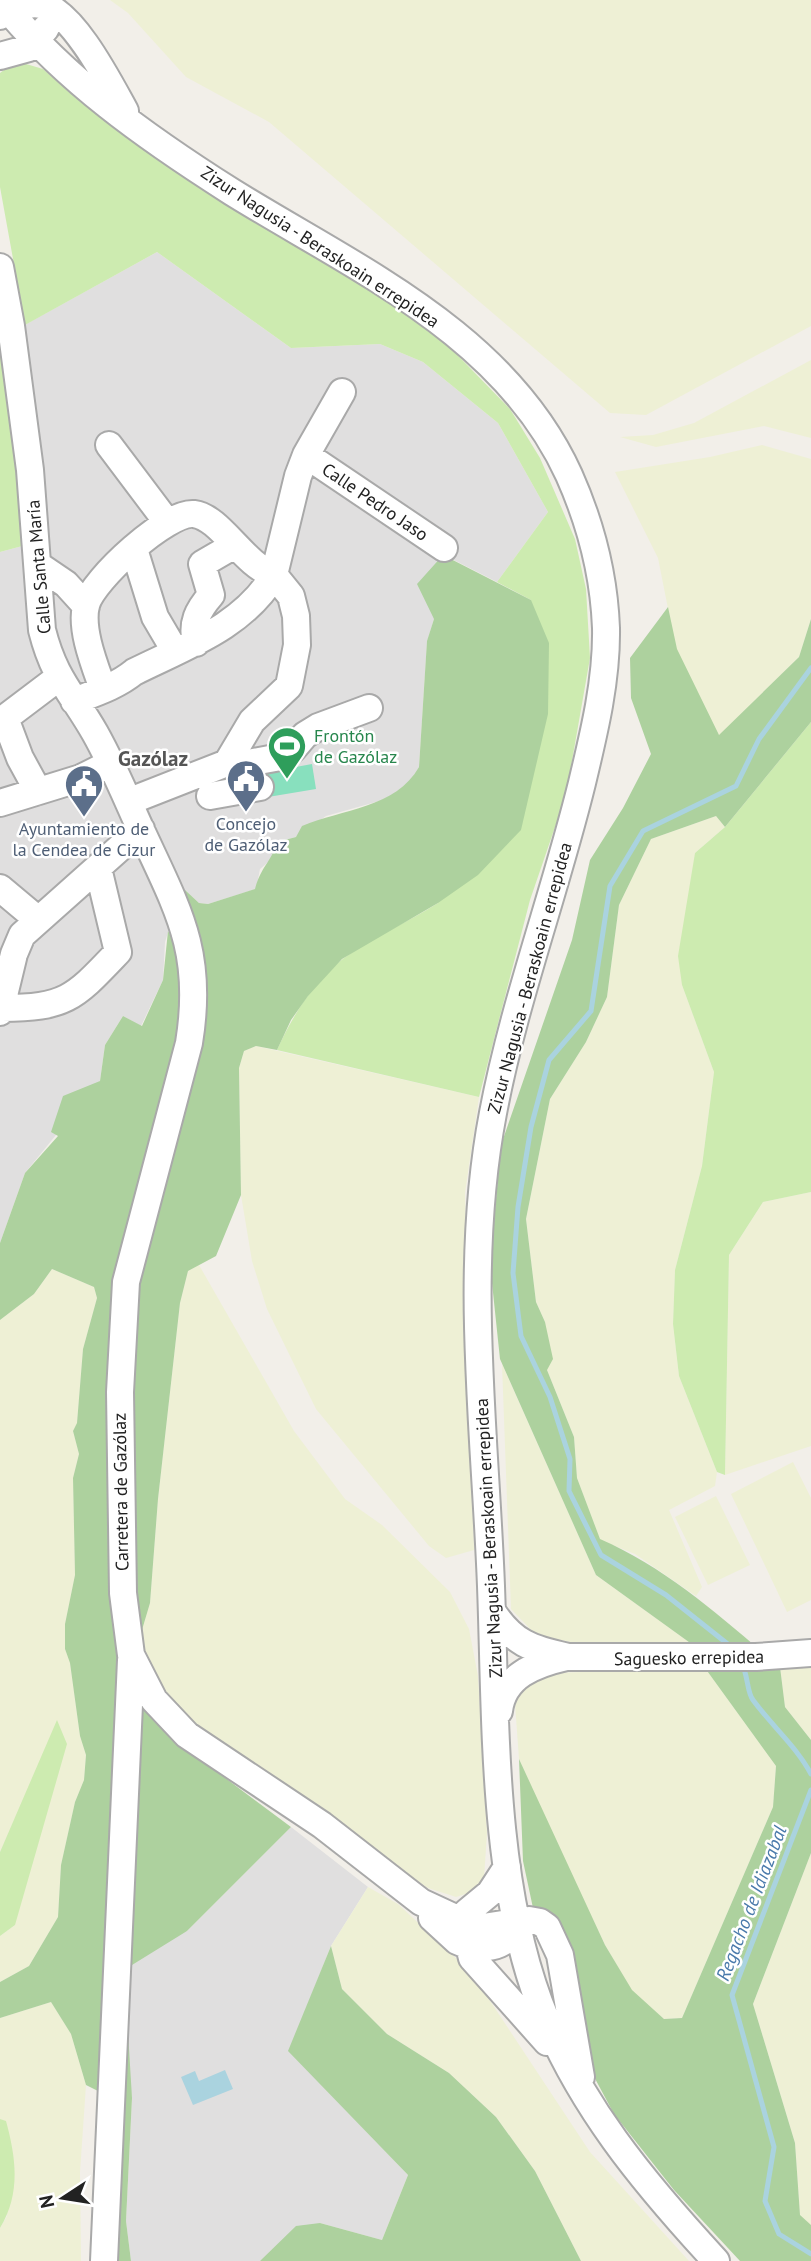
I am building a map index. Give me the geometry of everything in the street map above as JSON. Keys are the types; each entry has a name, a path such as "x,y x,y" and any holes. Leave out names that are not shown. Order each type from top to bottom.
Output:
{"street":[{"path":"0,48 9,26 3,9 41,4 55,11 68,21 79,37 133,125"},
{"name":"Zizur Nagusia - Beraskoain errepidea","path":"3,9 61,67 133,125 224,186 424,310 486,360 528,407 558,453 580,503 593,546 606,622 600,700 574,815 493,1112 476,1242 492,1611 507,1867 516,1921 537,1997 563,2058 585,2099 621,2152 716,2261"},
{"path":"0,56 29,48 37,42 55,11"},
{"name":"Calle Santa María","path":"0,267 22,401 42,630 58,678 111,763 130,801 175,900 191,951"},
{"name":"Calle Pedro Jaso","path":"274,575 290,505 306,455 342,392"},
{"path":"108,445 167,522"},
{"name":"Calle Pedro Jaso","path":"306,455 444,548"},
{"path":"103,690 92,655 86,607 92,593 107,575 167,522 176,516 195,514 214,523 233,546 258,569 274,575 291,596 296,616 297,645 289,686 252,721 208,791"},
{"path":"186,647 194,632 198,610 211,595 202,564 233,546"},
{"path":"134,549 155,617 186,647"},
{"path":"38,565 66,584 86,607"},
{"path":"74,701 103,690 214,635 263,593 274,575"},
{"path":"38,791 20,758 5,718 58,678"},
{"path":"227,763 248,763 275,758 293,748 305,734 318,727 369,708"},
{"path":"0,803 80,778 111,763"},
{"path":"130,801 260,787"},
{"path":"98,868 118,952 83,988 61,1003 38,1008 1,1010 14,954 22,935 141,829"},
{"path":"0,888 37,919"},
{"name":"Carretera de Gazólaz","path":"191,951 195,1004 189,1043 126,1282 120,1392 123,1592 131,1655 154,1700 187,1735 322,1825 467,1935"},
{"path":"492,1611 516,1640 556,1654"},
{"name":"Saguesko errepidea","path":"495,1658 504,1653 756,1657 811,1653"},
{"path":"498,1721 500,1695 526,1670 556,1654"},
{"path":"104,2261 124,1987 131,1655"},
{"path":"507,1867 490,1893 467,1912 467,1935 472,1958 563,2058"},
{"path":"467,1935 495,1947 509,1938 516,1921 540,1922 554,1937 566,1982 585,2099"}],"shaded area":[{"path":"157,252 291,348 380,344 423,362 498,423 548,512 497,582 444,555 434,619 427,642 419,767 409,785 383,800 326,816 296,837 277,842 272,859 260,869 256,889 208,904 199,903 185,890 180,894 165,942 163,980 141,1026 123,1016 105,1045 100,1081 25,1173 0,1243 0,552 26,545 1,338"},
{"path":"291,1827 368,1887 331,1946 289,2051 408,2175 382,2240 320,2223 260,2261 131,2261 126,2221 132,2098 120,2024 123,1958 187,1931"}],"green space":[{"path":"110,0 811,0 811,326 646,415 610,413 269,122 186,77 128,13"},
{"path":"16,61 43,69 82,103 146,150 336,262 436,333 510,409 540,458 575,539 586,589 590,658 566,795 530,900 479,1097 277,1050 305,1000 333,967 367,943 438,903 531,600 497,582 548,512 498,423 423,362 380,344 291,348 157,252 25,325 0,187 0,73"},
{"path":"0,334 26,545 0,552"},
{"path":"811,360 811,438 764,426 656,447 620,437 653,435 694,423"},
{"path":"762,445 811,459 811,619 799,657 719,736 676,649 658,558 615,472 710,457"},
{"path":"443,555 531,600 549,643 548,714 521,830 478,875 438,903 342,959 308,996 291,1020 277,1050 256,1046 244,1051 239,1068 241,1195 216,1256 188,1271 180,1303 158,1499 150,1603 139,1640 131,1560 129,1313 180,1099 180,894 185,890 199,903 208,904 255,889 277,842 296,837 302,826 367,806 397,791 409,781 419,767 427,641 434,619 417,584"},
{"path":"668,607 677,649 719,735 799,657 811,619 811,722 725,827 716,816 651,839 619,905 607,997 586,1042 550,1099 526,1219 536,1302 545,1322 553,1359 547,1370 574,1437 577,1478 600,1539 672,1580 780,1667 785,1707 811,1740 811,1853 753,2004 795,2143 800,2215 811,2225 811,2261 740,2261 674,2190 614,2114 592,2073 533,1908 523,1861 519,1759 605,1945 632,1990 664,2019 682,2018 773,1807 776,1766 705,1668 693,1645 596,1575 500,1359 490,1264 501,1145 572,940 590,860 623,808 651,754 631,698 630,658"},
{"path":"811,722 811,1192 763,1202 729,1255 725,1475 717,1472 679,1376 673,1324 675,1270 702,1166 714,1072 682,985 678,956 695,853 725,827"},
{"name":"Frontón de Gazólaz","path":"312,764 316,789 262,798 258,774"},
{"path":"716,816 725,827 695,853 682,985 714,1072 702,1166 675,1270 673,1324 679,1376 717,1472 715,1486 669,1510 702,1587 696,1596 635,1554 600,1540 577,1478 574,1437 547,1370 545,1322 536,1302 526,1219 550,1099 586,1042 607,997 619,905 651,839"},
{"path":"168,931 177,951 182,973 180,1026 164,1103 131,1216 114,1292 120,1652 102,2093 86,2085 71,2034 51,2002 0,2018 0,1982 29,1966 58,1917 61,1865 75,1802 84,1780 86,1755 80,1736 70,1663 65,1649 65,1624 75,1575 73,1478 79,1454 73,1431 77,1423 83,1349 97,1298 94,1287 52,1269 34,1294 0,1320 0,1243 25,1173 58,1136 51,1132 63,1096 100,1081 105,1045 123,1016 142,1026 163,980"},
{"path":"256,1046 479,1097 465,1193 474,1550 446,1558 429,1546 316,1409 267,1309 252,1261 241,1195 239,1068 244,1051"},
{"path":"811,1192 811,1446 725,1475 729,1255 763,1202"},
{"path":"199,1265 294,1431 345,1499 382,1525 450,1592 469,1629 478,1676 487,1833 484,1878 472,1892 456,1897 428,1888 276,1784 184,1715 151,1676 139,1640 150,1603 158,1499 180,1303 188,1271"},
{"path":"52,1269 94,1287 97,1298 83,1349 77,1424 73,1431 79,1454 73,1478 75,1575 65,1624 65,1649 70,1663 80,1736 86,1755 84,1780 75,1802 61,1865 58,1917 29,1966 0,1982 0,1936 15,1925 15,1818 0,1852 0,1320 34,1294"},
{"path":"502,1364 596,1575 693,1645 585,1645 536,1635 511,1609"},
{"path":"793,1462 811,1498 811,1600 787,1612 731,1494"},
{"path":"716,1496 750,1565 708,1585 675,1517"},
{"path":"780,1667 811,1667 811,1740 785,1707"},
{"path":"705,1668 776,1766 773,1807 682,2018 664,2019 632,1991 605,1945 545,1819 519,1759 515,1704 527,1683 551,1673"},
{"path":"136,1693 177,1742 291,1827 187,1931 132,1965 123,1958"},
{"path":"57,1720 67,1744 15,1925 0,1936 0,1852"},
{"path":"811,1853 811,2225 800,2216 795,2143 753,2004"},
{"path":"368,1887 398,1904 471,1972 590,2152 689,2261 581,2261 535,2171 496,2117 449,2073 387,2034 342,1989 331,1946"},
{"path":"331,1946 342,1989 387,2034 449,2073 496,2117 535,2171 581,2261 260,2261 296,2226 320,2223 382,2240 408,2175 288,2051"},
{"path":"51,2002 71,2034 86,2085 80,2172 81,2261 0,2261 0,2228 7,2216 6,2122 0,2119 0,2018"},
{"path":"120,2024 128,2032 132,2098 126,2221 131,2261 112,2261"},
{"path":"0,2119 6,2121 15,2175 11,2202 0,2228"}],"water":[{"path":"225,2070 233,2089 193,2105 181,2077 195,2071 199,2081"}],"waterway":[{"name":"Regacho de Idiazabal","path":"734,1649 666,1595 601,1555 569,1491 570,1459 550,1397 521,1336 513,1273 518,1207 531,1127 549,1060 591,1011 610,886 643,831 736,786 759,739 811,668"},
{"name":"Regacho de Idiazabal","path":"742,1664 751,1697 811,1774"},
{"name":"Regacho de Idiazabal","path":"811,1790 732,1995 774,2147 765,2201 779,2234 811,2254"}],"place":[{"name":"Frontón de Gazólaz","path":"287,780"},
{"name":"Concejo de Gazólaz","path":"246,813"},
{"name":"Ayuntamiento de la Cendea de Cizur","path":"84,818"}],"district":[{"name":"Gazólaz","path":"153,759"}]}
